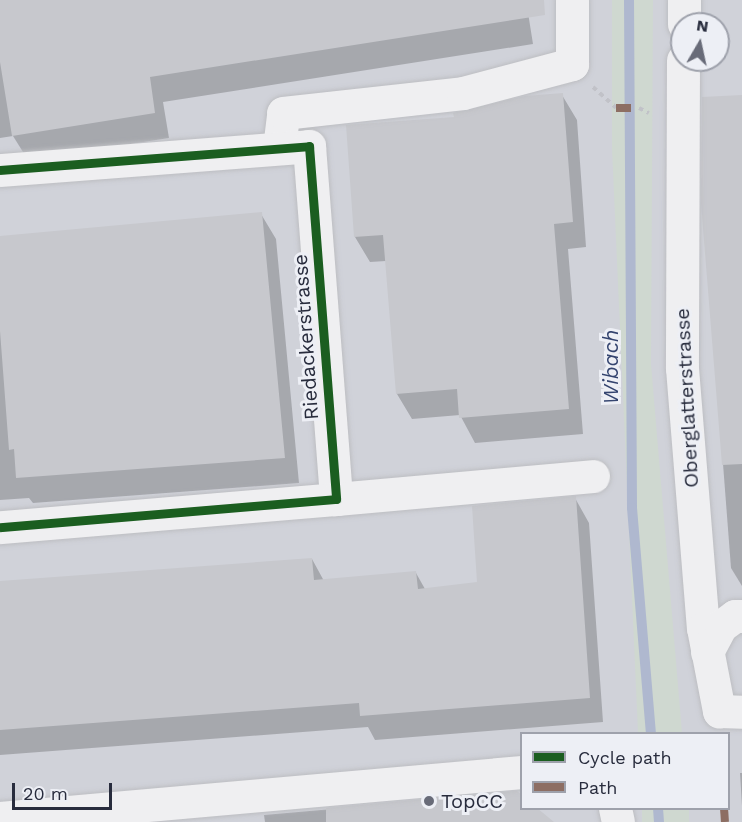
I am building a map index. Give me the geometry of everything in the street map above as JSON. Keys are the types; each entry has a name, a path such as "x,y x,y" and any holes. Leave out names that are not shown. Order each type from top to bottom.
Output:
{"street":[{"path":"279,148 283,113 463,93 572,64 572,0"},
{"name":"Oberglatterstrasse","path":"683,72 682,368 707,652 719,711 742,712"},
{"name":"Riedackerstrasse","path":"0,170 309,146 336,499"},
{"path":"0,527 593,476"},
{"path":"707,652 721,626 735,616 742,615"},
{"path":"0,818 520,772"}],"shaded area":[{"path":"0,0 742,0 742,822 0,822"},
{"path":"612,0 653,0 651,364 682,732 638,732 612,149"},
{"path":"642,810 689,810 689,822 642,822"}],"building":[{"path":"0,0 544,0 545,15 150,77 155,113 12,136 0,62"},
{"path":"563,93 573,222 554,224 569,409 459,418 457,389 396,394 383,235 354,237 346,125 454,117 453,113 525,96"},
{"path":"742,95 742,464 722,465 701,203 702,97"},
{"path":"262,212 285,458 16,478 14,449 9,450 0,331 0,236"},
{"path":"576,496 590,698 360,716 359,703 0,730 0,581 312,558 314,580 416,571 418,589 477,582 472,506"},
{"name":"TopCC","path":"517,791 520,793 520,810 539,810 554,822 326,822 326,808"}],"waterway":[{"name":"Wibach","path":"629,0 632,508 651,732"},
{"name":"Wibach","path":"658,810 659,822"}],"marked path":[{"path":"616,108 639,108"},
{"path":"724,810 725,822"}],"cycle path":[{"path":"0,170 309,146 336,499 0,527"}],"place":[{"name":"TopCC","path":"429,801"}]}
